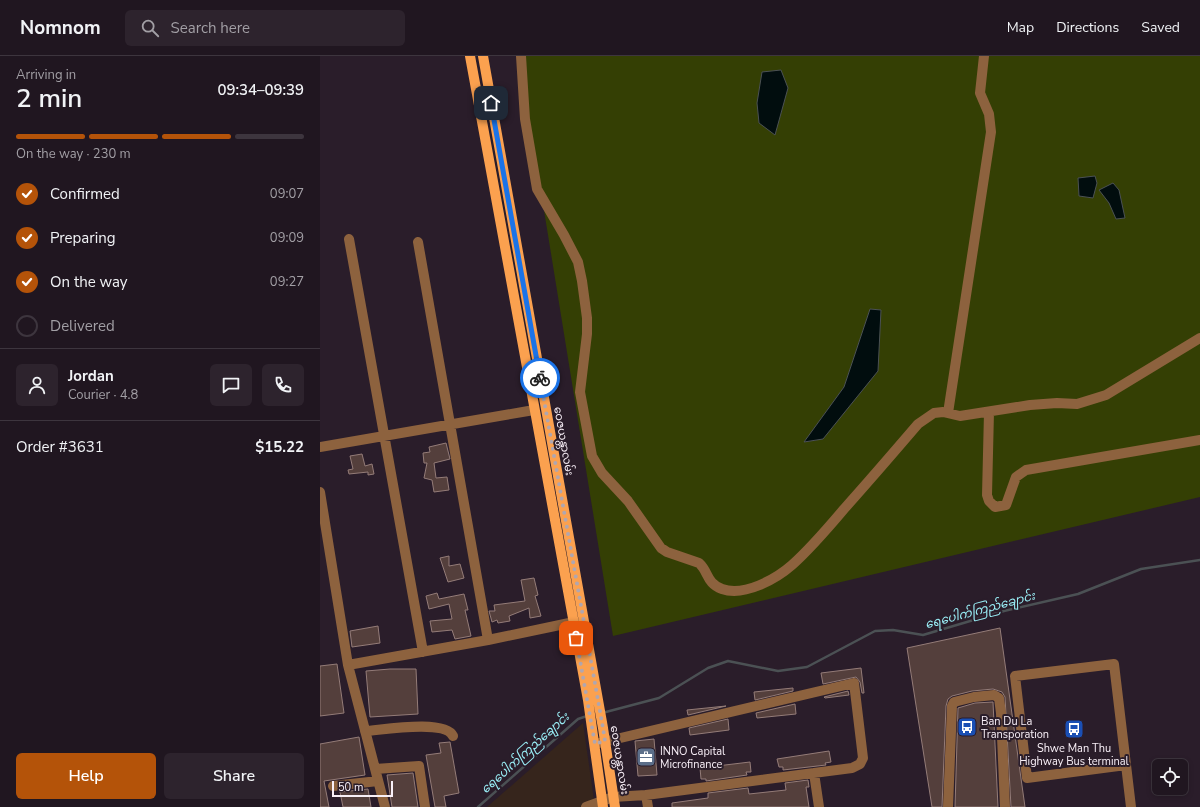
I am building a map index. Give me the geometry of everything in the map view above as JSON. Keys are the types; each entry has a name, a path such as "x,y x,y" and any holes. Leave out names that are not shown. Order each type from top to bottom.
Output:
{"main road":[{"name":"ဝေဇယန္တာလမ်း","path":"470,56 574,622 592,699"},
{"name":"ဝေဇယန္တာလမ်း","path":"483,56 592,699 615,807"},
{"name":"ဝေဇယန္တာလမ်း","path":"600,742 603,803"}],"street":[{"path":"521,56 525,119 537,189 578,262 582,281 587,324 580,392 592,456 602,473 628,501 661,548 702,565 707,577 714,585 730,591 748,588 771,579 791,566 807,551 918,424 934,413 948,413 960,416 1030,405 1056,403 1077,404 1091,401 1106,395 1200,338"},
{"path":"948,413 991,132 990,114 980,93 984,56"},
{"path":"349,239 423,652"},
{"path":"418,242 488,640"},
{"path":"320,447 451,423 534,410"},
{"path":"989,412 987,495 989,501 995,507 1006,505 1016,477 1026,470 1200,440"},
{"path":"320,492 348,665 385,807"},
{"path":"348,665 488,640 574,622"},
{"path":"1126,765 1027,778 1014,676 1114,664 1131,807"},
{"path":"586,807 603,803 613,796 646,795 852,768 860,764 863,758 854,683 600,742"},
{"path":"948,807 952,706 954,702 994,695 999,698 1001,713 1005,807"},
{"path":"365,731 433,727 446,730 453,736"},
{"path":"375,769 419,766 425,807"},
{"path":"814,773 819,807"},
{"path":"333,786 378,781"},
{"path":"646,795 648,807"}],"shaded area":[{"path":"781,70 788,88 775,135 759,123 757,103 762,72"},
{"path":"1095,176 1097,183 1093,198 1079,196 1078,178"},
{"path":"1113,183 1119,190 1125,218 1116,219 1109,203 1099,190"},
{"path":"870,309 881,310 878,371 823,439 804,442 844,387"},
{"path":"583,723 595,807 487,807"}],"green space":[{"path":"519,56 1200,56 1200,497 613,636","holes":["844,387 823,439 805,442"]}],"building":[{"path":"446,443 450,459 434,463 436,478 447,477 449,490 434,492 432,480 424,478 427,463 424,463 423,453 430,452 429,447"},
{"path":"362,454 365,466 372,464 374,474 368,475 368,472 349,474 348,470 353,469 350,456"},
{"path":"449,556 449,566 460,564 464,578 448,582 440,558"},
{"path":"534,578 538,595 535,596 541,616 530,618 529,608 509,616 510,621 498,623 497,620 492,622 489,611 495,611 494,605 525,601 521,580"},
{"path":"437,593 439,599 464,594 468,610 465,610 471,636 455,639 452,630 432,632 430,621 452,619 449,604 429,609 426,596"},
{"path":"378,626 380,643 352,647 350,631"},
{"path":"1000,628 1025,807 1011,807 1005,697 1002,692 993,689 972,691 952,696 948,699 946,706 942,807 932,807 907,648"},
{"path":"337,664 344,713 320,716 320,666"},
{"path":"861,668 864,693 862,693 860,682 856,677 823,684 821,673"},
{"path":"416,669 418,714 370,717 366,671"},
{"path":"793,688 793,691 755,700 754,692"},
{"path":"848,691 849,695 824,697"},
{"path":"993,702 998,807 955,807 958,708 975,703"},
{"path":"795,704 796,714 757,718 756,713"},
{"path":"726,706 688,715 687,710"},
{"path":"728,719 729,730 690,735 689,728"},
{"path":"359,737 365,775 324,781 329,807 320,807 320,744"},
{"path":"654,739 657,775 638,776 635,741"},
{"path":"450,742 459,793 444,796 446,807 435,807 426,755 441,753 439,743"},
{"path":"829,751 831,762 825,763 826,765 783,770 783,767 779,767 777,759"},
{"path":"750,762 751,772 746,772 747,775 706,781 706,779 701,779 700,768"},
{"path":"413,773 418,807 392,807 387,775"},
{"path":"808,780 809,787 806,787 809,807 672,807 672,803 708,798 708,793 748,788 749,794 786,790 785,783"},
{"path":"368,789 371,807 343,807 340,792"}],"waterway":[{"name":"ရေပေါက်ကြည်ချောင်း","path":"602,713 659,698 708,668 728,661 778,671 807,667 875,631 893,630 923,635 1004,611 1078,594 1141,569 1200,560"},
{"name":"ရေပေါက်ကြည်ချောင်း","path":"478,807 578,719 587,716"}],"way so far":[{"path":"540,378 605,741 595,744 576,638"}],"place":[{"name":"Ban Du La Transporation","path":"967,727"},
{"name":"Shwe Man Thu Highway Bus terminal","path":"1074,729"},
{"name":"INNO Capital Microfinance","path":"646,757"}],"route":[{"path":"491,103 540,378"}]}
